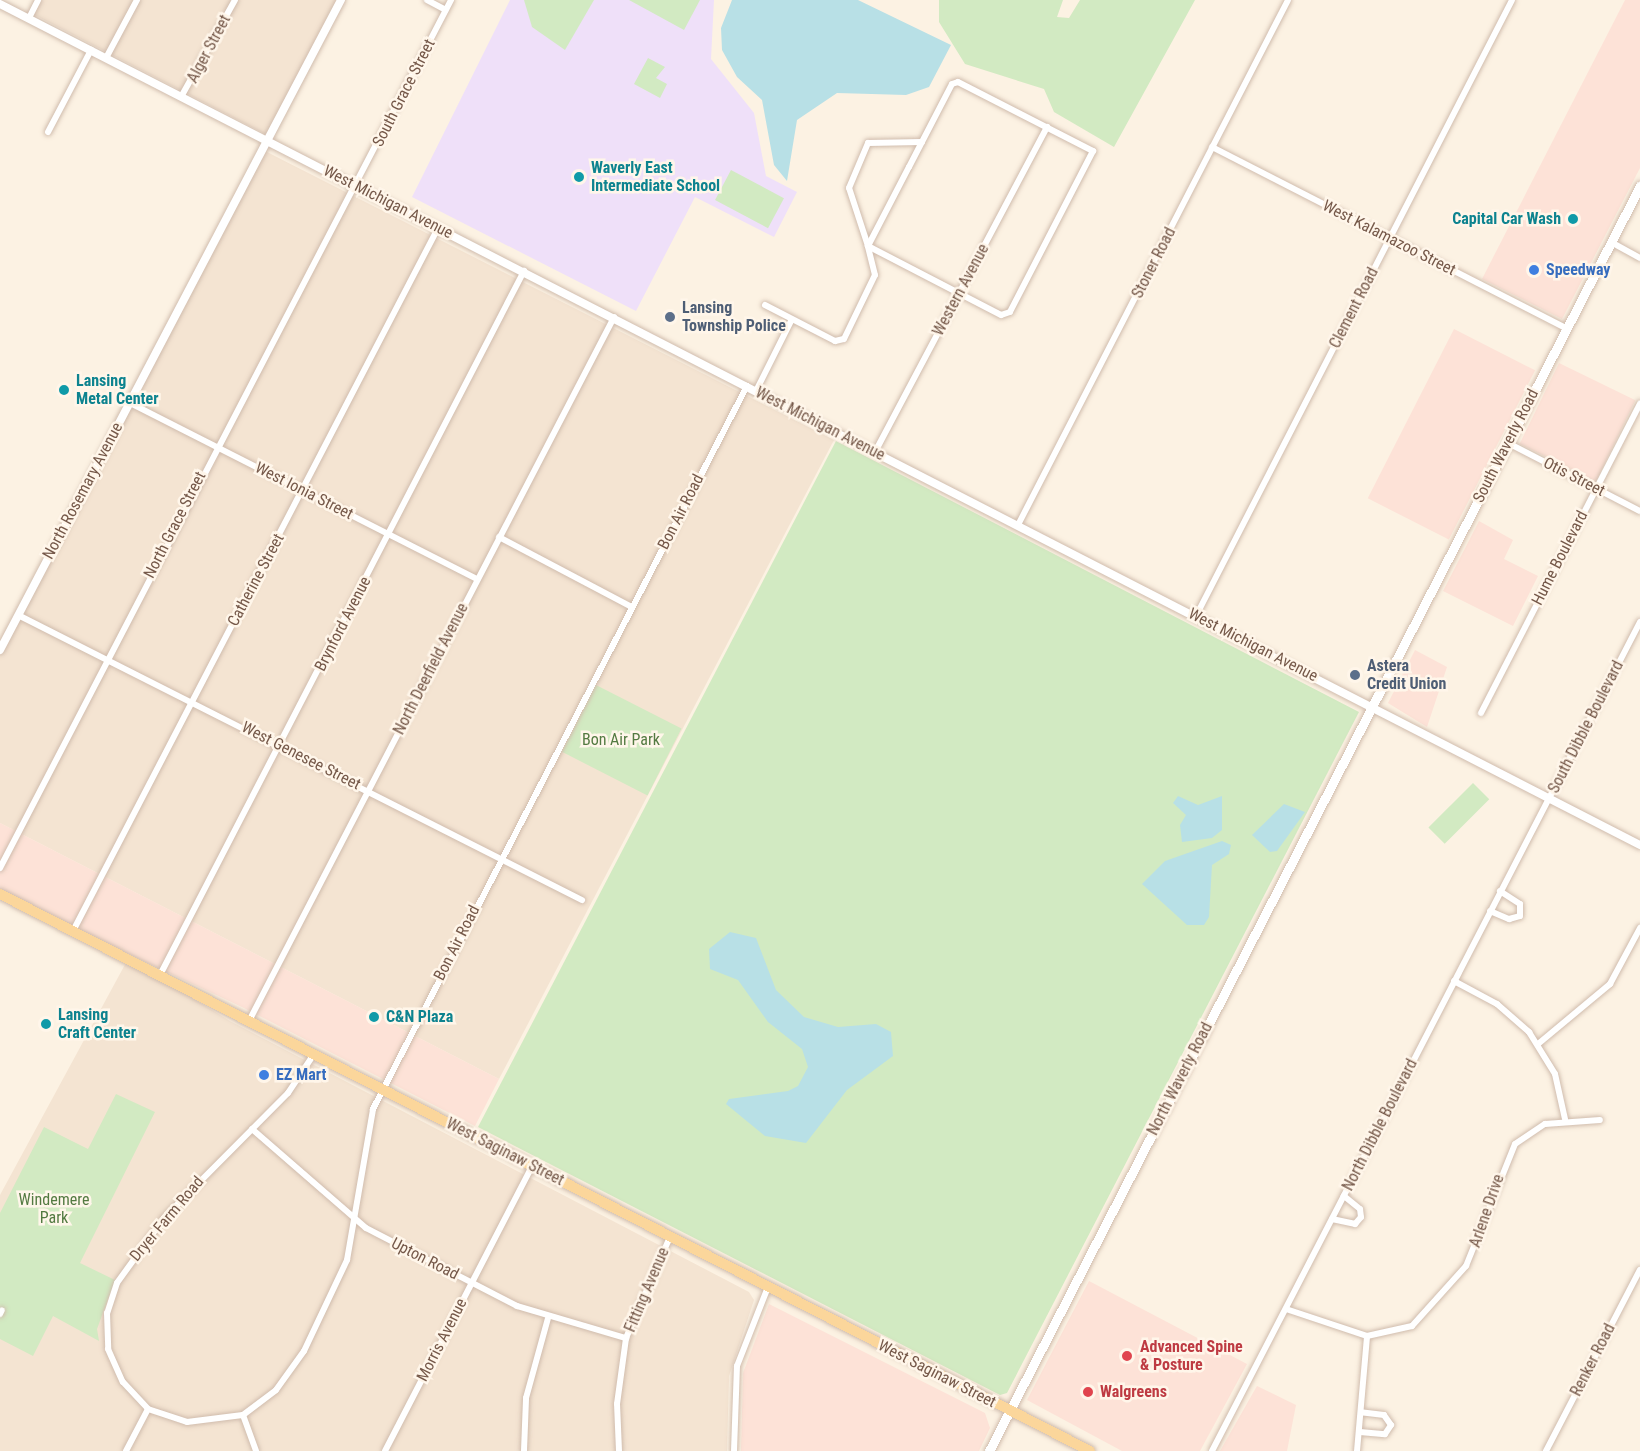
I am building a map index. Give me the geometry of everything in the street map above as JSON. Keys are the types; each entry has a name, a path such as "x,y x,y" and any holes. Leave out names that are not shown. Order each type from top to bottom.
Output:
{"main road":[{"name":"South Waverly Road","path":"1373,707 1565,328 1640,186"},
{"name":"North Waverly Road","path":"989,1451 1373,707"},
{"name":"West Saginaw Street","path":"0,894 1090,1451"}],"street":[{"path":"28,18 38,0"},
{"path":"106,58 137,0"},
{"name":"Alger Street","path":"181,97 235,0"},
{"name":"North Rosemary Avenue","path":"0,650 341,0"},
{"path":"427,0 446,10"},
{"name":"South Grace Street","path":"356,186 451,0"},
{"name":"Stoner Road","path":"1018,525 1288,0"},
{"name":"Clement Road","path":"1196,616 1512,0"},
{"name":"West Michigan Avenue","path":"0,4 614,316 1640,845"},
{"path":"48,132 91,50"},
{"path":"958,82 1093,151 1010,312 1001,315 868,246 922,142 958,82"},
{"name":"Western Avenue","path":"875,452 1047,127"},
{"path":"765,305 835,341 844,339 875,275 849,188 868,143 922,142"},
{"name":"West Kalamazoo Street","path":"1212,147 1565,328"},
{"name":"North Grace Street","path":"0,868 106,657 356,186"},
{"name":"Catherine Street","path":"73,931 438,228"},
{"path":"1611,243 1640,258"},
{"name":"Brynford Avenue","path":"160,975 525,271"},
{"name":"North Deerfield Avenue","path":"249,1021 614,316"},
{"path":"756,391 792,319"},
{"name":"Bon Air Road","path":"243,1415 276,1390 304,1351 339,1283 355,1220 373,1109 747,386"},
{"name":"West Ionia Street","path":"130,403 477,579"},
{"name":"Hume Boulevard","path":"1480,713 1640,403"},
{"name":"Otis Street","path":"1508,443 1640,511"},
{"path":"499,537 632,607"},
{"name":"West Genesee Street","path":"18,615 194,701 582,900"},
{"name":"South Dibble Boulevard","path":"1549,800 1640,622"},
{"name":"North Dibble Boulevard","path":"1212,1451 1549,800"},
{"path":"1490,911 1509,919 1520,916 1520,904 1500,891"},
{"path":"1538,1044 1610,984 1640,928"},
{"path":"1454,981 1512,1014 1538,1044 1562,1091 1565,1119"},
{"name":"Dryer Farm Road","path":"148,1409 123,1382 108,1349 111,1297 164,1218 288,1093 314,1054"},
{"name":"Arlene Drive","path":"1286,1309 1367,1336 1402,1331 1430,1311 1474,1250 1515,1144 1532,1130 1565,1119 1600,1120"},
{"name":"Upton Road","path":"252,1129 355,1220 472,1283 548,1318 626,1338"},
{"name":"Morris Avenue","path":"385,1451 532,1166"},
{"path":"1332,1219 1355,1224 1361,1218 1360,1209 1344,1196"},
{"name":"Fitting Avenue","path":"619,1451 617,1404 626,1338 670,1237"},
{"name":"Renker Road","path":"1546,1451 1640,1270"},
{"path":"734,1451 738,1361 768,1287"},
{"path":"524,1451 526,1398 548,1318"},
{"path":"1357,1451 1367,1336"},
{"path":"126,1451 148,1409 187,1422 243,1415 256,1451"},
{"path":"1360,1432 1385,1434 1391,1425 1384,1415 1361,1412"}],"shaded area":[{"path":"38,0 340,0 267,135 31,13"},
{"path":"510,0 714,0 711,59 754,113 766,176 797,192 774,237 695,197 636,311 412,197"},
{"path":"1625,0 1640,0 1640,168 1562,319 1482,279"},
{"path":"263,150 834,440 499,1079 0,823 0,653"},
{"path":"1454,329 1535,370 1449,540 1368,498"},
{"path":"1559,363 1635,400 1596,481 1520,444"},
{"path":"1479,521 1513,540 1504,559 1538,576 1513,626 1443,591"},
{"path":"1415,650 1447,667 1427,727 1388,703"},
{"path":"0,823 499,1079 475,1126 242,1007 0,894"},
{"path":"128,959 230,1021 749,1292 754,1300 729,1376 727,1451 0,1451 0,1195"},
{"path":"1089,1281 1247,1364 1200,1451 1122,1451 1027,1400"},
{"path":"769,1304 985,1413 990,1428 979,1451 741,1451 743,1373"},
{"path":"1257,1386 1296,1405 1287,1451 1220,1451"}],"green space":[{"path":"524,0 594,0 565,50 532,27"},
{"path":"629,0 700,0 684,30"},
{"path":"939,0 1063,0 1057,17 1069,18 1080,0 1195,0 1114,147 1054,112 1044,89 965,64 939,22"},
{"path":"648,58 665,67 656,78 667,84 660,98 634,84"},
{"path":"731,170 784,198 768,228 715,200"},
{"path":"836,441 1359,712 1007,1393 1000,1395 478,1127"},
{"name":"Bon Air Park","path":"596,685 682,729 647,795 562,752"},
{"path":"1473,783 1489,799 1445,844 1428,828"},
{"name":"Windemere Park","path":"116,1094 155,1112 80,1263 115,1280 97,1329 99,1341 53,1316 33,1356 0,1339 0,1213 44,1127 88,1149"}],"water":[{"path":"732,0 858,0 951,45 929,87 906,95 837,93 797,120 787,181 774,165 762,100 737,77 722,50 721,28"},
{"path":"1178,796 1198,805 1222,796 1222,830 1212,838 1182,842 1180,825 1186,815 1173,803"},
{"path":"1284,804 1305,812 1277,851 1270,852 1252,835"},
{"path":"1222,841 1231,845 1229,854 1212,865 1209,917 1204,925 1187,925 1142,884 1165,861"},
{"path":"730,932 756,938 776,990 804,1017 838,1027 876,1024 891,1032 893,1056 847,1090 806,1143 765,1136 726,1104 729,1099 788,1091 798,1086 808,1067 802,1049 768,1022 738,980 710,969 709,949"}],"place":[{"name":"Waverly East Intermediate School","path":"579,177"},
{"name":"Capital Car Wash","path":"1573,219"},
{"name":"Speedway","path":"1534,270"},
{"name":"Lansing Township Police","path":"670,317"},
{"name":"Lansing Metal Center","path":"64,390"},
{"name":"Astera Credit Union","path":"1355,675"},
{"name":"C&N Plaza","path":"374,1017"},
{"name":"Lansing Craft Center","path":"46,1024"},
{"name":"EZ Mart","path":"264,1075"},
{"name":"Advanced Spine & Posture","path":"1127,1356"},
{"name":"Walgreens","path":"1088,1392"}]}
